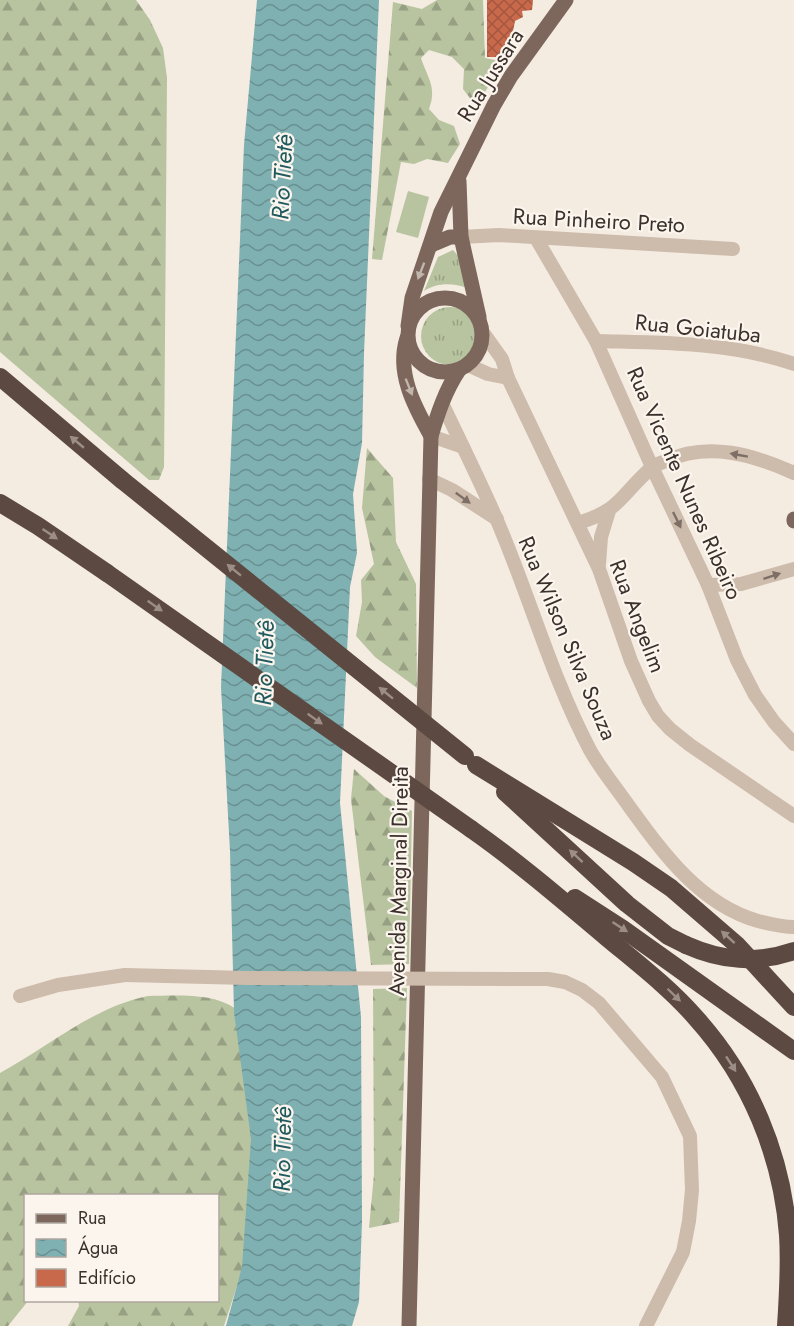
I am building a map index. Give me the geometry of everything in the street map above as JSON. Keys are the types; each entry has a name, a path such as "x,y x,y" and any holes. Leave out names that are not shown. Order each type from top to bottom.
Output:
{"highway":[{"path":"0,377 122,480 470,760 627,904 668,936 707,954 747,960 794,951"},
{"path":"0,503 107,573 471,829 623,929 794,1051"},
{"path":"470,760 671,888 737,945 794,1007"},
{"path":"512,857 683,1003 709,1032 738,1075 763,1126 773,1153 785,1208 789,1264 786,1326"}],"main road":[{"name":"Rua Jussara","path":"408,331 412,298 441,212 494,105 511,76 566,0"},
{"name":"Rua Jussara","path":"459,178 461,237 481,324"},
{"path":"431,245 450,237 461,237"},
{"path":"408,331 412,353 424,367 435,372 447,373 464,368 477,355 482,344 481,324 471,308 460,300 447,297 423,305 414,314 408,331 403,349 402,369 418,412 431,436"},
{"name":"Avenida Marginal Direita","path":"409,1326 431,436 449,385 464,368"}],"street":[{"name":"Rua Pinheiro Preto","path":"461,237 499,235 733,249"},
{"name":"Rua Vicente Nunes Ribeiro","path":"536,238 596,341 661,487 708,585 737,660 755,695 774,722 794,744"},
{"name":"Rua Angelim","path":"481,324 502,359 508,378 599,569 634,668 658,716 690,745 794,816"},
{"name":"Rua Goiatuba","path":"596,341 712,346 775,357 794,364"},
{"path":"464,368 508,378"},
{"name":"Rua Wilson Silva Souza","path":"442,403 497,519 570,706 590,750 601,767 665,855 704,893 725,908 743,916 792,927"},
{"path":"431,436 463,447"},
{"path":"578,523 609,511 622,501 652,467 678,455 700,452 738,454 766,461 794,473"},
{"path":"637,483 650,483 661,487 667,470 678,455"},
{"name":"Rua Wilson Silva Souza","path":"429,479 452,490 497,519"},
{"path":"599,569 601,537 609,511"},
{"path":"708,585 741,584 794,569"},
{"path":"20,996 58,985 125,975 548,980 565,982 582,990 599,1003 662,1077 690,1136 692,1190 683,1252 645,1326"}],"green space":[{"path":"0,0 136,0 150,20 163,48 167,78 164,467 159,480 149,480 0,352"},
{"path":"437,0 483,0 485,58 504,62 476,106 463,89 464,69 452,57 429,50 421,58 432,89 429,109 439,120 454,126 460,144 448,163 427,159 414,164 401,162 382,260 372,259 393,2 422,9"},
{"path":"408,191 429,197 418,238 396,232"},
{"path":"453,250 462,260 468,288 446,284 424,291 438,257"},
{"path":"450,307 461,309 474,320 479,336 477,347 466,360 450,365 439,363 426,352 421,336 423,325 434,312"},
{"path":"367,448 393,478 396,542 416,584 417,688 375,657 356,636 362,602 361,580 374,564 362,508"},
{"path":"354,769 384,796 412,811 409,964 371,965 351,799"},
{"path":"407,988 399,1222 369,1228 374,1174 373,989"},
{"path":"148,996 205,997 236,1009 255,1089 248,1252 224,1326 68,1326 79,1306 78,1302 219,1302 219,1194 24,1194 24,1302 27,1302 8,1326 0,1326 0,1073 90,1018 128,1001"}],"water":[{"name":"Rio Tietê","path":"257,0 379,0 362,443 353,494 357,553 350,587 340,803 361,1017 362,1222 359,1302 352,1326 226,1326 242,1267 251,1139 234,1012 230,851 221,687 244,145"}],"building":[{"path":"487,0 533,0 532,10 522,11 523,17 515,21 508,57 487,57"}]}
